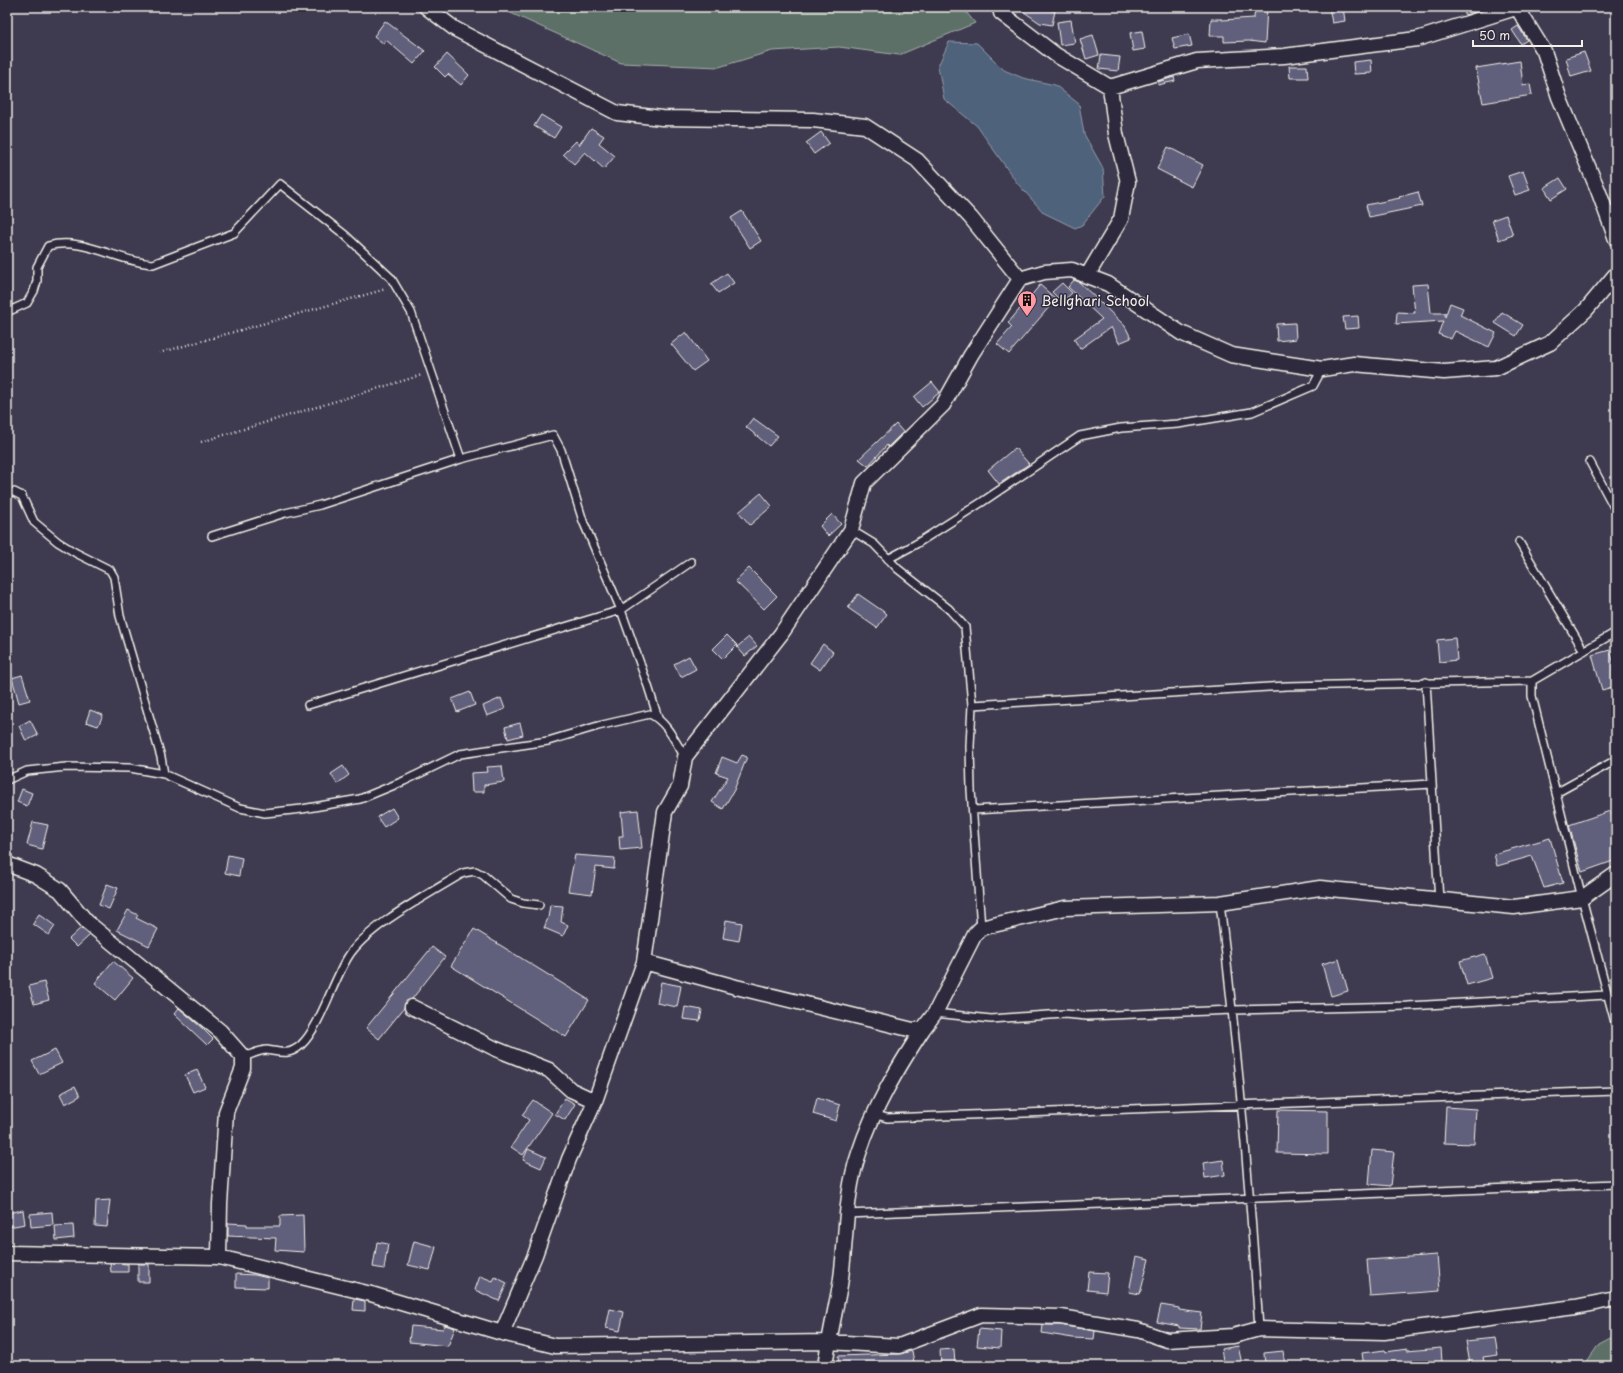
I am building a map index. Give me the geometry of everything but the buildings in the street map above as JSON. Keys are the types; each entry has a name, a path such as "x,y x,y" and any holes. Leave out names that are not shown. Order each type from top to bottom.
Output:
{"street":[{"path":"426,7 455,29 617,113 662,118 813,120 865,126 917,160 971,218 1020,279"},
{"path":"1001,13 1056,56 1110,87 1197,61 1284,56 1417,39 1518,8 1544,51 1559,97 1598,190 1616,239"},
{"path":"1087,276 1121,219 1128,182 1116,134 1110,87"},
{"path":"502,1333 535,1255 569,1159 595,1100 644,962 665,812 680,786 684,757 781,634 851,530 864,483 943,405 971,355 1020,279 1044,272 1072,270 1108,284 1181,333 1231,354 1322,370 1354,364 1444,372 1496,368 1550,343 1586,310 1616,274"},
{"path":"7,864 36,875 60,890 87,922 220,1031 243,1056 244,1068 226,1112 220,1204 219,1257"},
{"path":"825,1366 828,1342 840,1284 846,1214 858,1154 873,1114 894,1074 935,1013 975,934 982,928 1065,908 1220,903 1320,888 1439,901 1514,907 1582,898 1616,874"},
{"path":"644,962 736,987 913,1030 923,1029"},
{"path":"412,1007 496,1048 549,1070 570,1090 595,1100"},
{"path":"7,1253 219,1257 372,1294 502,1333 555,1346 828,1342 899,1346 981,1315 1061,1317 1138,1330 1167,1340 1233,1336 1259,1329 1384,1332 1575,1307 1616,1299"}],"lane":[{"path":"7,312 27,303 34,291 37,281 37,267 48,246 59,243 88,247 138,263 153,264 234,233 280,184 346,234 391,278 411,312 461,459"},
{"path":"888,559 916,544 982,502 1080,436 1121,428 1178,424 1252,412 1314,386 1322,370"},
{"path":"212,536 285,513 320,505 461,459 553,435 561,450 584,521 621,610 658,718"},
{"path":"1590,462 1616,511"},
{"path":"7,492 14,492 22,496 34,522 58,542 110,570 114,577 120,616 161,757 164,774"},
{"path":"851,530 874,544 898,569 949,609 965,627 972,705 970,746 977,891 982,928"},
{"path":"1519,542 1584,651"},
{"path":"308,705 621,610 691,562"},
{"path":"972,705 1279,686 1532,681 1616,632"},
{"path":"1532,681 1532,696 1582,898 1616,1026"},
{"path":"1426,682 1439,901"},
{"path":"7,780 26,771 66,767 130,768 164,774 240,808 266,813 302,810 360,800 460,754 548,741 598,726 650,714 658,718 665,726 684,757"},
{"path":"1556,793 1616,760"},
{"path":"973,810 1432,784"},
{"path":"243,1056 266,1050 276,1053 291,1051 301,1045 315,1026 331,989 349,955 370,932 463,873 475,871 483,875 511,899 523,903 539,905"},
{"path":"1220,903 1233,1010 1242,1104 1259,1329"},
{"path":"935,1013 991,1019 1064,1014 1087,1016 1233,1010 1408,1006 1607,994"},
{"path":"873,1114 887,1118 1616,1091"},
{"path":"846,1214 1250,1197 1616,1184"}],"path":[{"path":"159,353 396,286"},
{"path":"201,442 432,372"}],"green space":[{"path":"501,7 962,7 975,23 899,55 839,47 772,51 719,67 621,63 504,10"},
{"path":"1616,1335 1616,1366 1584,1366 1599,1344"}],"water":[{"path":"949,42 977,43 1004,70 1023,78 1055,85 1079,104 1084,134 1103,168 1105,196 1082,225 1075,228 1044,213 1017,183 977,126 944,99 938,66"}],"place":[{"name":"Bellghari School","path":"1027,317"}]}
